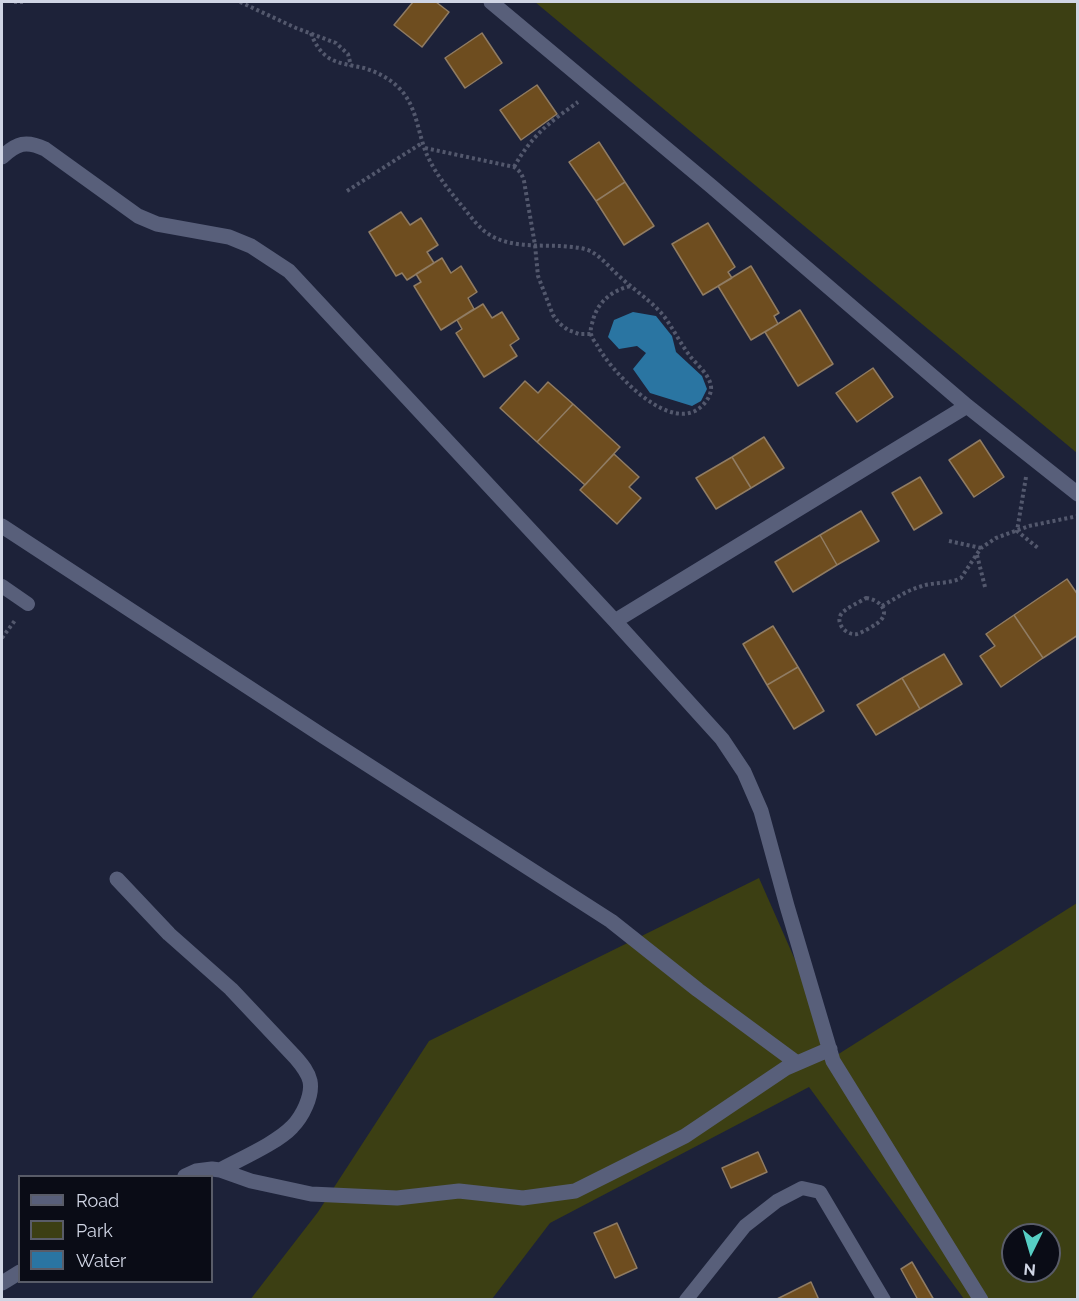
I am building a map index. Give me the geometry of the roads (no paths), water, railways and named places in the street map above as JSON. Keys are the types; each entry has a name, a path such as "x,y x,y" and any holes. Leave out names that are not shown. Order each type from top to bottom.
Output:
{"street":[{"path":"491,2 720,193 967,406 1077,494"},
{"path":"2,157 16,146 27,143 35,144 45,148 138,216 157,224 229,237 251,246 290,271 722,739 744,772 761,811 833,1061 981,1299"},
{"path":"615,621 967,406"},
{"path":"2,526 611,921 698,990 797,1063"},
{"path":"117,879 169,934 231,989 304,1067 310,1083 303,1112 292,1128 220,1170"},
{"path":"187,1175 196,1171 212,1169 251,1181 310,1194 398,1198 459,1191 523,1198 575,1191 685,1136 786,1068 830,1049"},
{"path":"2,1284 18,1273"}],"lane":[{"path":"2,586 28,604"},
{"path":"686,1299 745,1226 777,1201 802,1188 820,1192 884,1299"}],"water":[{"path":"633,312 656,316 672,336 676,352 702,376 707,389 701,401 692,406 650,393 633,369 646,353 637,346 619,349 608,337 614,320"}]}
